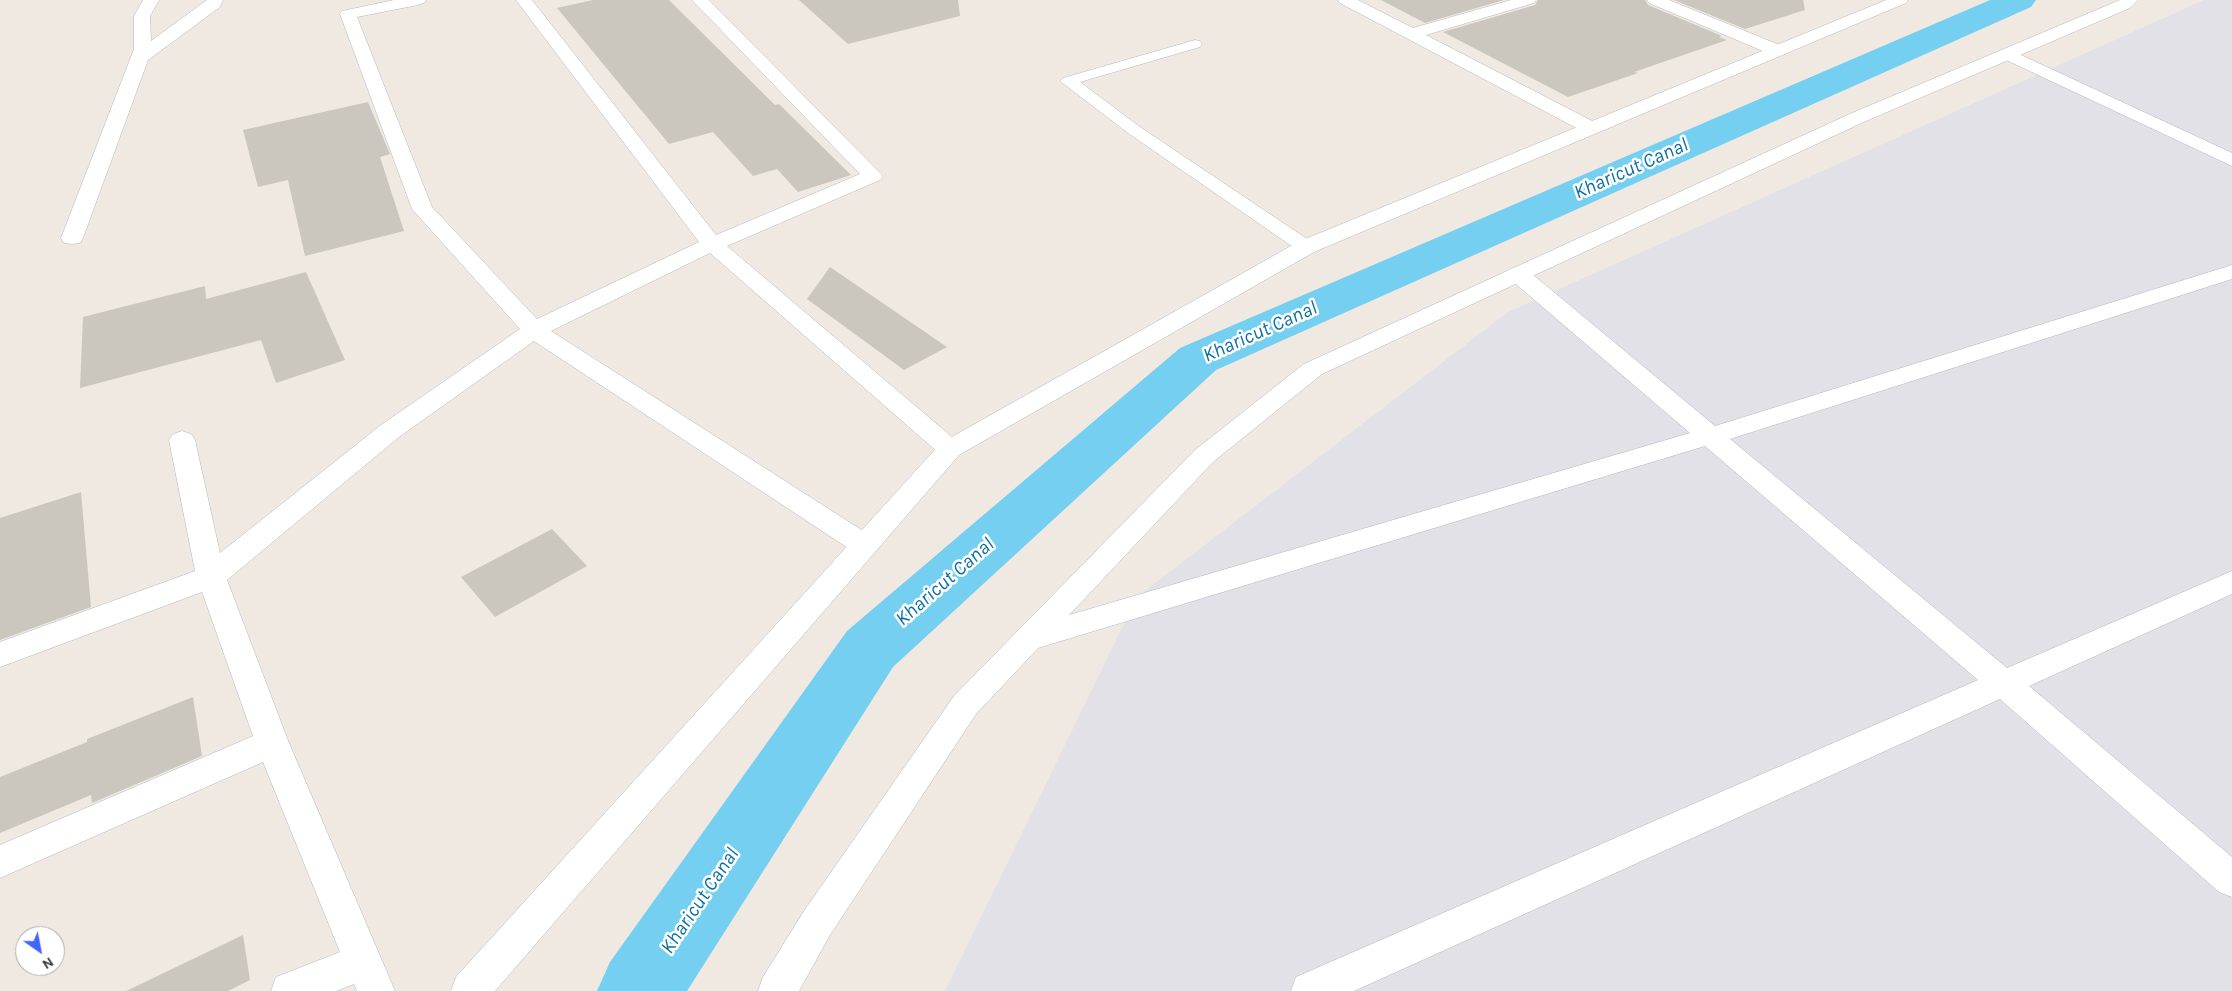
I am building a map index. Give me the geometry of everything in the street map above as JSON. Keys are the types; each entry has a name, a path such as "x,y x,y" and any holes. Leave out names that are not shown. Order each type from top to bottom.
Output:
{"street":[{"path":"72,238 143,48 142,16 150,0"},
{"path":"140,57 214,4 215,0"},
{"path":"418,0 348,14 422,209 534,330 864,546"},
{"path":"524,0 712,244 950,449"},
{"path":"1346,0 1591,128"},
{"path":"1411,34 1528,0"},
{"path":"1655,0 1776,50"},
{"path":"470,991 950,449 1306,247 1900,0"},
{"path":"777,991 817,924 965,705 1204,456 1313,369 1859,117 2124,5 2130,0"},
{"path":"0,655 211,577 390,431 534,330 712,244 873,176 708,2"},
{"path":"2008,54 2232,160"},
{"path":"1028,639 1710,436 2232,272"},
{"path":"1518,274 2003,683 2232,880"},
{"path":"182,440 211,577 272,743 369,976 290,991"},
{"path":"1310,991 2232,582"},
{"path":"0,862 272,743"}],"lane":[{"path":"1195,44 1068,81 1134,130 1306,247"}],"shaded area":[{"path":"2204,0 2232,0 2232,991 945,991 1137,597 1508,312"}],"building":[{"path":"593,0 669,0 775,105 779,104 851,175 798,192 777,169 753,176 713,132 669,144 557,8"},
{"path":"799,0 958,0 960,16 848,44"},
{"path":"1381,0 1504,0 1425,23"},
{"path":"1538,0 1645,0 1648,5 1722,36 1719,37 1727,40 1568,97 1443,32 1535,5"},
{"path":"1674,0 1803,0 1805,10 1745,29"},
{"path":"368,102 390,154 380,157 404,231 305,256 288,180 258,187 243,130"},
{"path":"830,267 947,347 904,370 807,299"},
{"path":"306,272 345,360 276,383 261,340 80,388 83,317 205,286 206,299"},
{"path":"81,492 91,607 0,640 0,518"},
{"path":"552,529 587,566 495,617 461,577"},
{"path":"193,697 202,756 92,803 91,795 0,833 0,777 87,742 87,739"},
{"path":"243,935 250,980 228,991 126,991"}],"waterway":[{"name":"Kharicut Canal","path":"639,991 870,649 1198,359 2019,0"}]}
